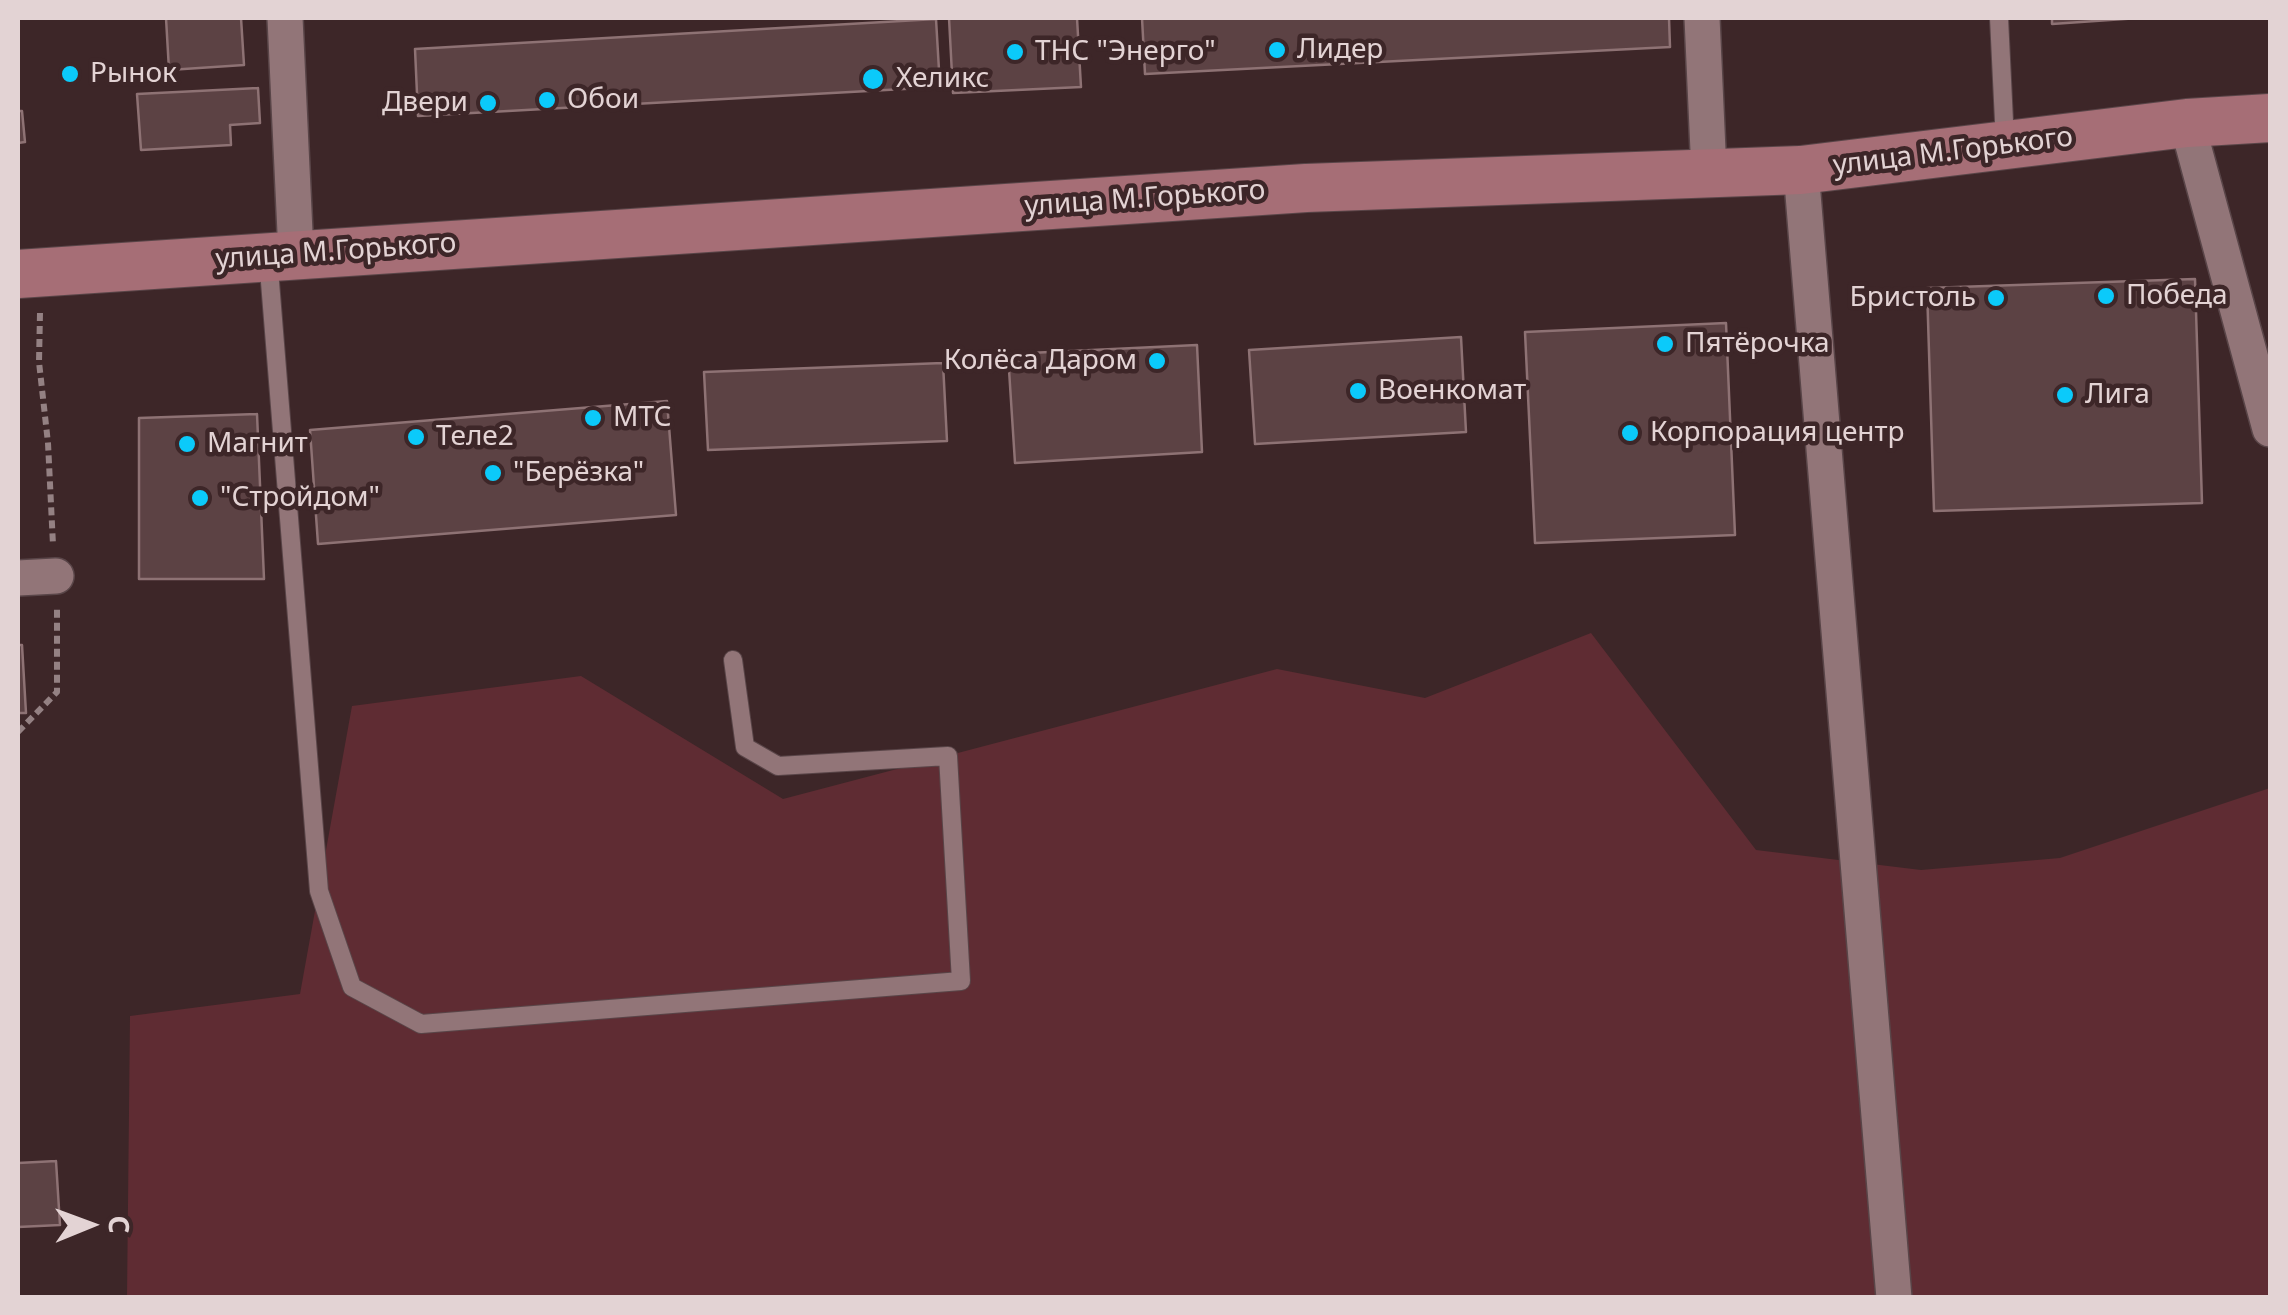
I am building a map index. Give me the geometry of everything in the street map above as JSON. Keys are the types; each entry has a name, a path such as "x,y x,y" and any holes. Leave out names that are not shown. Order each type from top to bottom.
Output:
{"main road":[{"name":"улица М.Горького","path":"29,273 1306,188 1801,170 2186,124 2270,118"}],"street":[{"path":"282,255 285,18"},
{"path":"1702,18 1708,173"},
{"path":"2186,124 2270,430"},
{"path":"1801,170 1894,1298"},
{"path":"18,578 56,576"}],"lane":[{"path":"1999,18 2005,146"},
{"path":"282,255 319,891 352,988 421,1024 961,981 948,756 778,766 745,747 734,660"}],"path":[{"path":"18,732 57,692 56,576 48,443 29,273"}],"shaded area":[{"path":"1591,633 1756,850 1921,870 2060,858 2270,788 2270,1297 127,1298 130,1016 300,994 352,706 581,676 783,799 1277,669 1425,698"}],"building":[{"path":"166,18 241,18 244,65 169,70"},
{"name":"ТНС \"Энерго\"","path":"949,18 1077,18 1081,87 953,93"},
{"path":"1142,18 1669,18 1670,47 1145,74"},
{"path":"2052,18 2139,18 2052,24"},
{"path":"936,19 940,87 418,116 415,49"},
{"path":"258,88 260,123 230,125 231,145 141,150 137,94"},
{"path":"18,111 22,111 25,142 18,143"},
{"name":"Лига","path":"2195,279 2202,503 1934,511 1927,288"},
{"name":"Корпорация центр","path":"1726,323 1735,535 1535,543 1525,332"},
{"name":"Военкомат","path":"1461,337 1466,432 1255,444 1249,350"},
{"path":"1197,345 1202,452 1015,463 1008,354"},
{"path":"943,363 947,441 708,450 704,372"},
{"name":"\"Берёзка\"","path":"667,401 676,515 318,544 310,430"},
{"name":"\"Стройдом\"","path":"257,414 264,579 139,579 139,418"},
{"path":"18,645 22,645 26,713 18,713"},
{"path":"56,1161 60,1225 18,1227 18,1163"}],"place":[{"name":"Лидер","path":"1277,50"},
{"name":"ТНС \"Энерго\"","path":"1015,52"},
{"name":"Рынок","path":"70,74"},
{"name":"Хеликс","path":"873,79"},
{"name":"Обои","path":"547,100"},
{"name":"Двери","path":"488,103"},
{"name":"Победа","path":"2106,296"},
{"name":"Бристоль","path":"1996,298"},
{"name":"Пятёрочка","path":"1665,344"},
{"name":"Колёса Даром","path":"1157,361"},
{"name":"Военкомат","path":"1358,391"},
{"name":"Лига","path":"2065,395"},
{"name":"МТС","path":"593,418"},
{"name":"Корпорация центр","path":"1630,433"},
{"name":"Теле2","path":"416,437"},
{"name":"Магнит","path":"187,444"},
{"name":"\"Берёзка\"","path":"493,473"},
{"name":"\"Стройдом\"","path":"200,498"}]}
